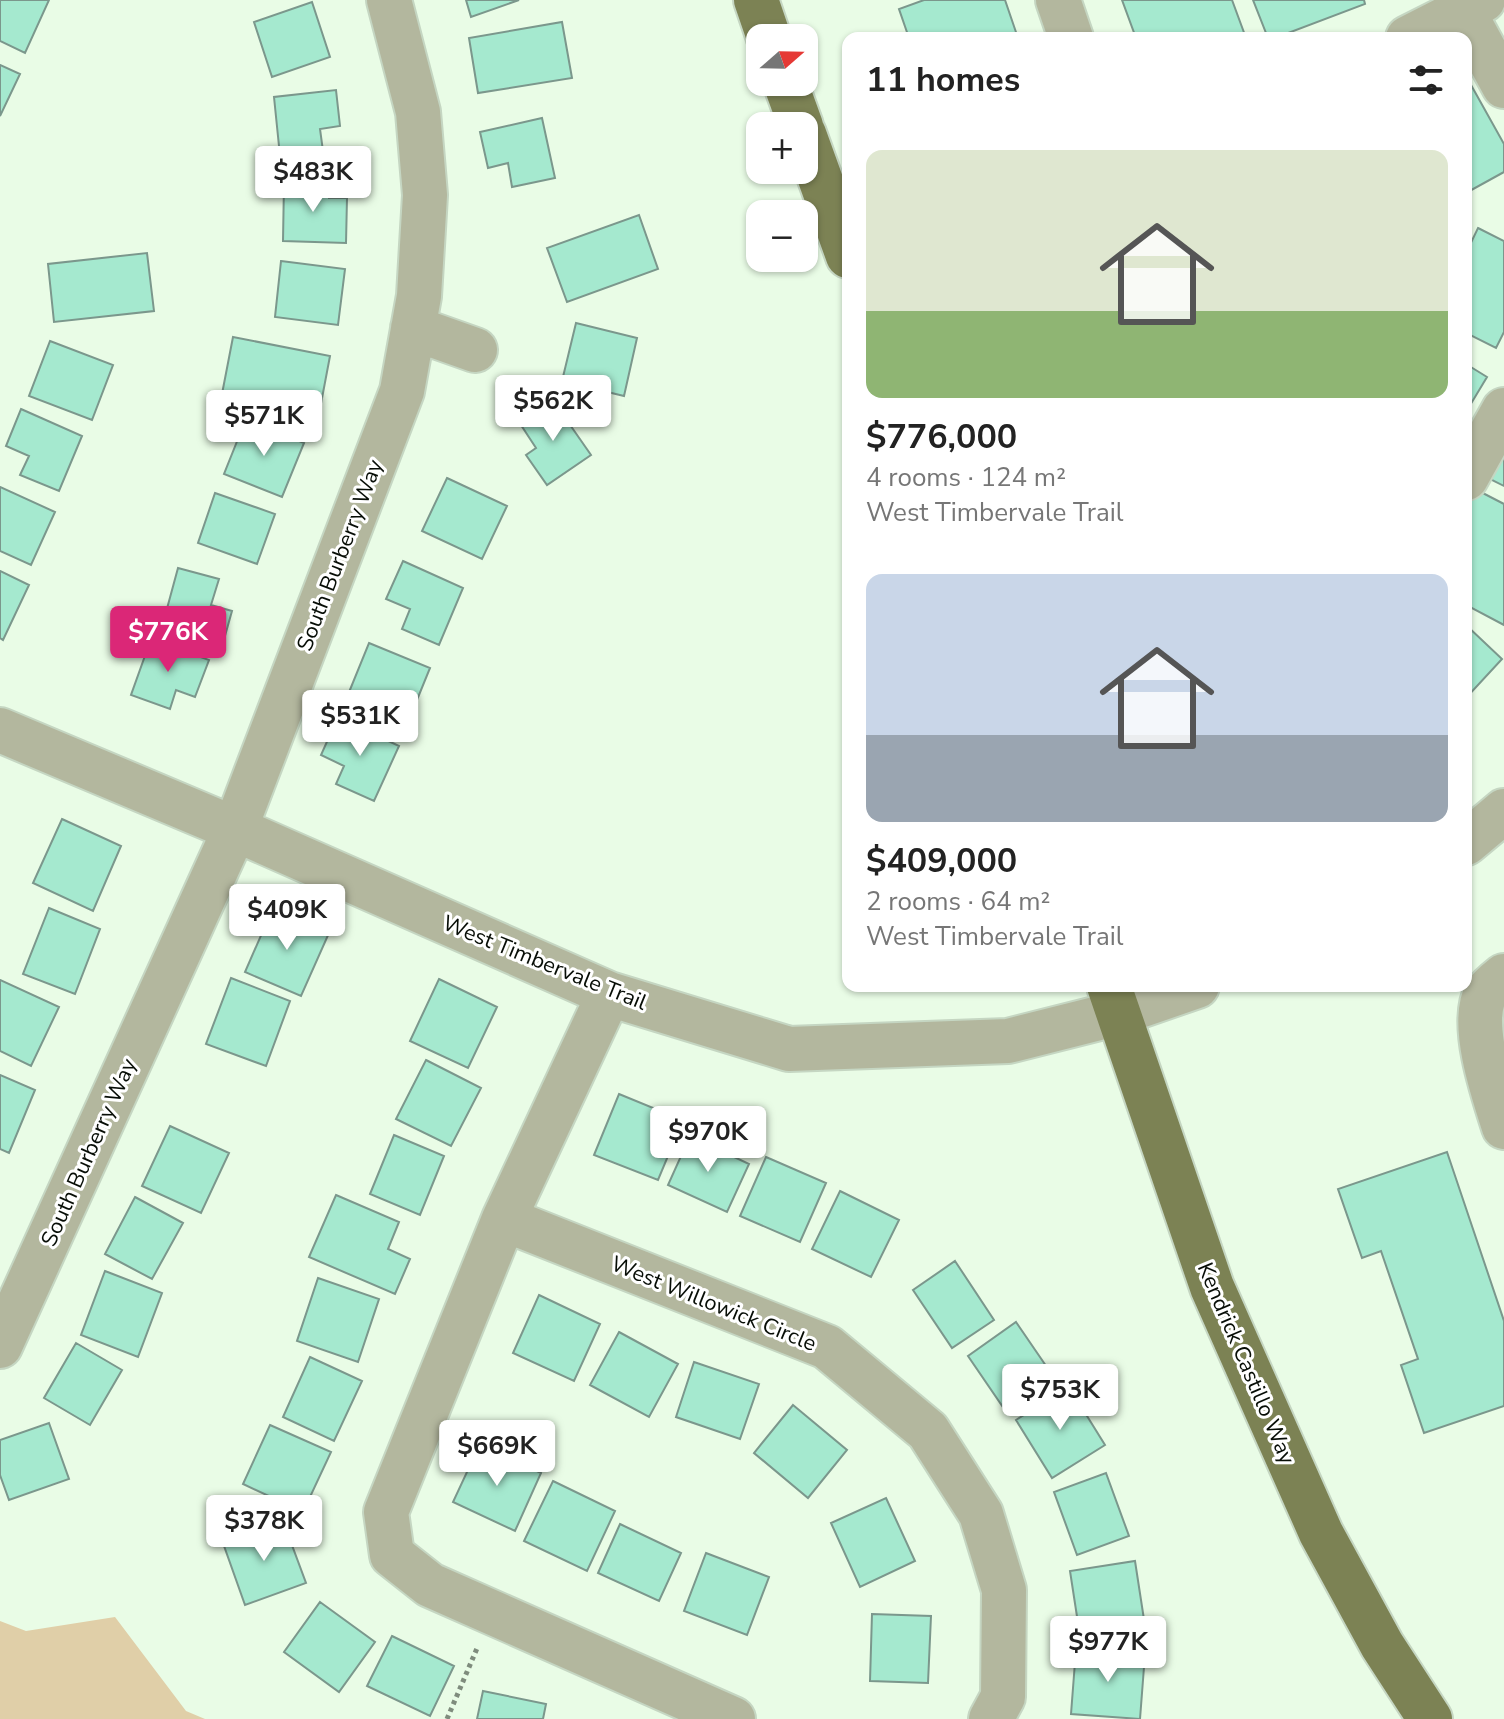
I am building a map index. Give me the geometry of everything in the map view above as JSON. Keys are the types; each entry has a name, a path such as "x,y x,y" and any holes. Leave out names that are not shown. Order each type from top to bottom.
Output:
{"main road":[{"path":"756,0 764,24"},
{"path":"818,173 842,239"},
{"name":"Kendrick Castillo Way","path":"1114,1000 1212,1287 1279,1440 1321,1533 1382,1645 1430,1719"}],"street":[{"name":"South Burberry Way","path":"0,1346 235,829 402,391 419,296 425,195 418,112 389,0"},
{"path":"1058,0 1069,32"},
{"path":"1420,32 1473,5 1504,86"},
{"path":"413,328 475,350"},
{"path":"1472,467 1504,410"},
{"name":"West Timbervale Trail","path":"0,730 235,829 609,994 789,1049 1008,1041 1114,1000 1161,992"},
{"path":"1472,838 1504,811"},
{"path":"1504,976 1485,994 1481,1018 1481,1038 1488,1075 1504,1127"},
{"path":"609,994 504,1219 386,1512 392,1555 430,1585 733,1719"},
{"name":"West Willowick Circle","path":"504,1219 827,1347 928,1431 981,1514 1004,1590 1003,1697 991,1719"}],"path":[{"path":"447,1719 490,1612"}],"shaded area":[{"path":"115,1617 186,1711 205,1719 0,1719 0,1621 26,1631"}],"building":[{"path":"0,0 49,0 25,53 0,41"},
{"path":"466,0 519,0 471,17"},
{"path":"924,0 1005,0 1016,32 907,32 899,9"},
{"path":"1122,0 1232,0 1244,32 1134,32"},
{"path":"1253,0 1364,0 1365,4 1291,32 1266,32"},
{"path":"312,2 330,57 272,77 254,22"},
{"path":"562,22 572,78 478,93 469,38"},
{"path":"0,65 20,74 0,116"},
{"path":"1472,87 1504,144 1504,172 1472,190"},
{"path":"336,90 340,126 320,129 323,151 280,156 274,97"},
{"path":"542,118 555,178 512,187 508,163 488,168 480,132"},
{"path":"284,183 329,184 329,198 347,198 346,243 283,241"},
{"path":"639,215 658,269 567,302 547,248"},
{"path":"1478,228 1504,241 1504,332 1496,348 1472,336 1472,240"},
{"path":"147,253 154,311 54,322 48,264"},
{"path":"281,261 345,269 338,325 275,317"},
{"path":"576,323 637,338 624,396 562,381"},
{"path":"233,337 330,356 319,414 222,394"},
{"path":"50,341 113,365 92,420 29,396"},
{"path":"1472,368 1487,377 1472,402"},
{"path":"552,399 591,455 547,485 526,455 536,448 519,422"},
{"path":"21,409 82,436 59,491 20,475 29,456 6,446"},
{"path":"246,419 304,443 282,497 224,474"},
{"path":"1504,438 1504,486 1484,476"},
{"path":"447,478 507,506 482,559 422,531"},
{"path":"0,487 55,512 31,565 0,551"},
{"path":"1475,489 1504,504 1504,625 1472,608 1472,495"},
{"path":"215,493 275,514 257,564 198,543"},
{"path":"403,561 463,588 439,645 402,629 410,609 386,599"},
{"path":"178,568 219,579 211,605 232,611 223,643 162,627"},
{"path":"0,571 29,585 3,640 0,638"},
{"path":"1472,631 1502,659 1472,692"},
{"path":"151,639 209,660 195,697 176,690 170,709 131,695"},
{"path":"369,643 430,668 406,727 345,702"},
{"path":"338,717 399,746 374,801 336,784 344,766 321,755"},
{"path":"62,819 121,846 93,911 33,883"},
{"path":"49,908 100,929 75,994 23,974"},
{"path":"273,908 329,933 301,996 245,972"},
{"path":"231,978 290,1001 266,1066 206,1044"},
{"path":"439,979 497,1007 468,1068 410,1041"},
{"path":"0,980 59,1007 31,1066 0,1051"},
{"path":"426,1060 481,1088 451,1146 396,1119"},
{"path":"0,1075 35,1090 9,1153 0,1149"},
{"path":"619,1094 663,1112 658,1125 678,1132 658,1180 594,1155"},
{"path":"170,1126 229,1153 201,1213 142,1186"},
{"path":"394,1135 444,1156 420,1215 370,1194"},
{"path":"690,1136 749,1164 727,1212 668,1185"},
{"path":"1447,1152 1504,1321 1504,1406 1424,1433 1401,1365 1418,1359 1381,1251 1362,1258 1338,1189"},
{"path":"766,1157 826,1183 800,1242 740,1216"},
{"path":"840,1191 899,1220 871,1277 812,1249"},
{"path":"336,1195 399,1222 388,1249 410,1259 395,1294 309,1257"},
{"path":"135,1197 183,1223 152,1279 105,1254"},
{"path":"955,1261 994,1320 952,1348 913,1290"},
{"path":"105,1271 162,1293 138,1357 81,1335"},
{"path":"318,1278 379,1299 358,1362 297,1341"},
{"path":"539,1295 600,1324 574,1381 513,1353"},
{"path":"1016,1322 1055,1379 1007,1413 968,1356"},
{"path":"619,1332 678,1364 649,1417 590,1385"},
{"path":"76,1343 122,1370 90,1425 44,1398"},
{"path":"310,1357 362,1381 334,1441 283,1417"},
{"path":"694,1362 759,1384 740,1439 676,1417"},
{"path":"1069,1387 1105,1445 1052,1478 1016,1420"},
{"path":"793,1405 847,1450 808,1498 754,1453"},
{"path":"49,1423 69,1479 9,1500 0,1475 0,1440"},
{"path":"270,1425 331,1452 303,1512 243,1484"},
{"path":"480,1444 541,1473 515,1531 453,1502"},
{"path":"1106,1473 1129,1536 1077,1555 1054,1492"},
{"path":"553,1481 615,1511 587,1571 524,1541"},
{"path":"886,1498 915,1561 860,1587 831,1523"},
{"path":"283,1521 306,1583 245,1605 223,1543"},
{"path":"620,1524 681,1553 659,1601 598,1573"},
{"path":"706,1553 769,1577 747,1635 684,1611"},
{"path":"1135,1561 1145,1626 1080,1636 1070,1571"},
{"path":"320,1602 375,1642 339,1692 284,1652"},
{"path":"872,1614 931,1616 928,1683 870,1681"},
{"path":"392,1636 454,1666 430,1716 367,1686"},
{"path":"1076,1649 1145,1654 1140,1719 1071,1714"},
{"path":"483,1691 546,1704 543,1719 477,1719"}]}
